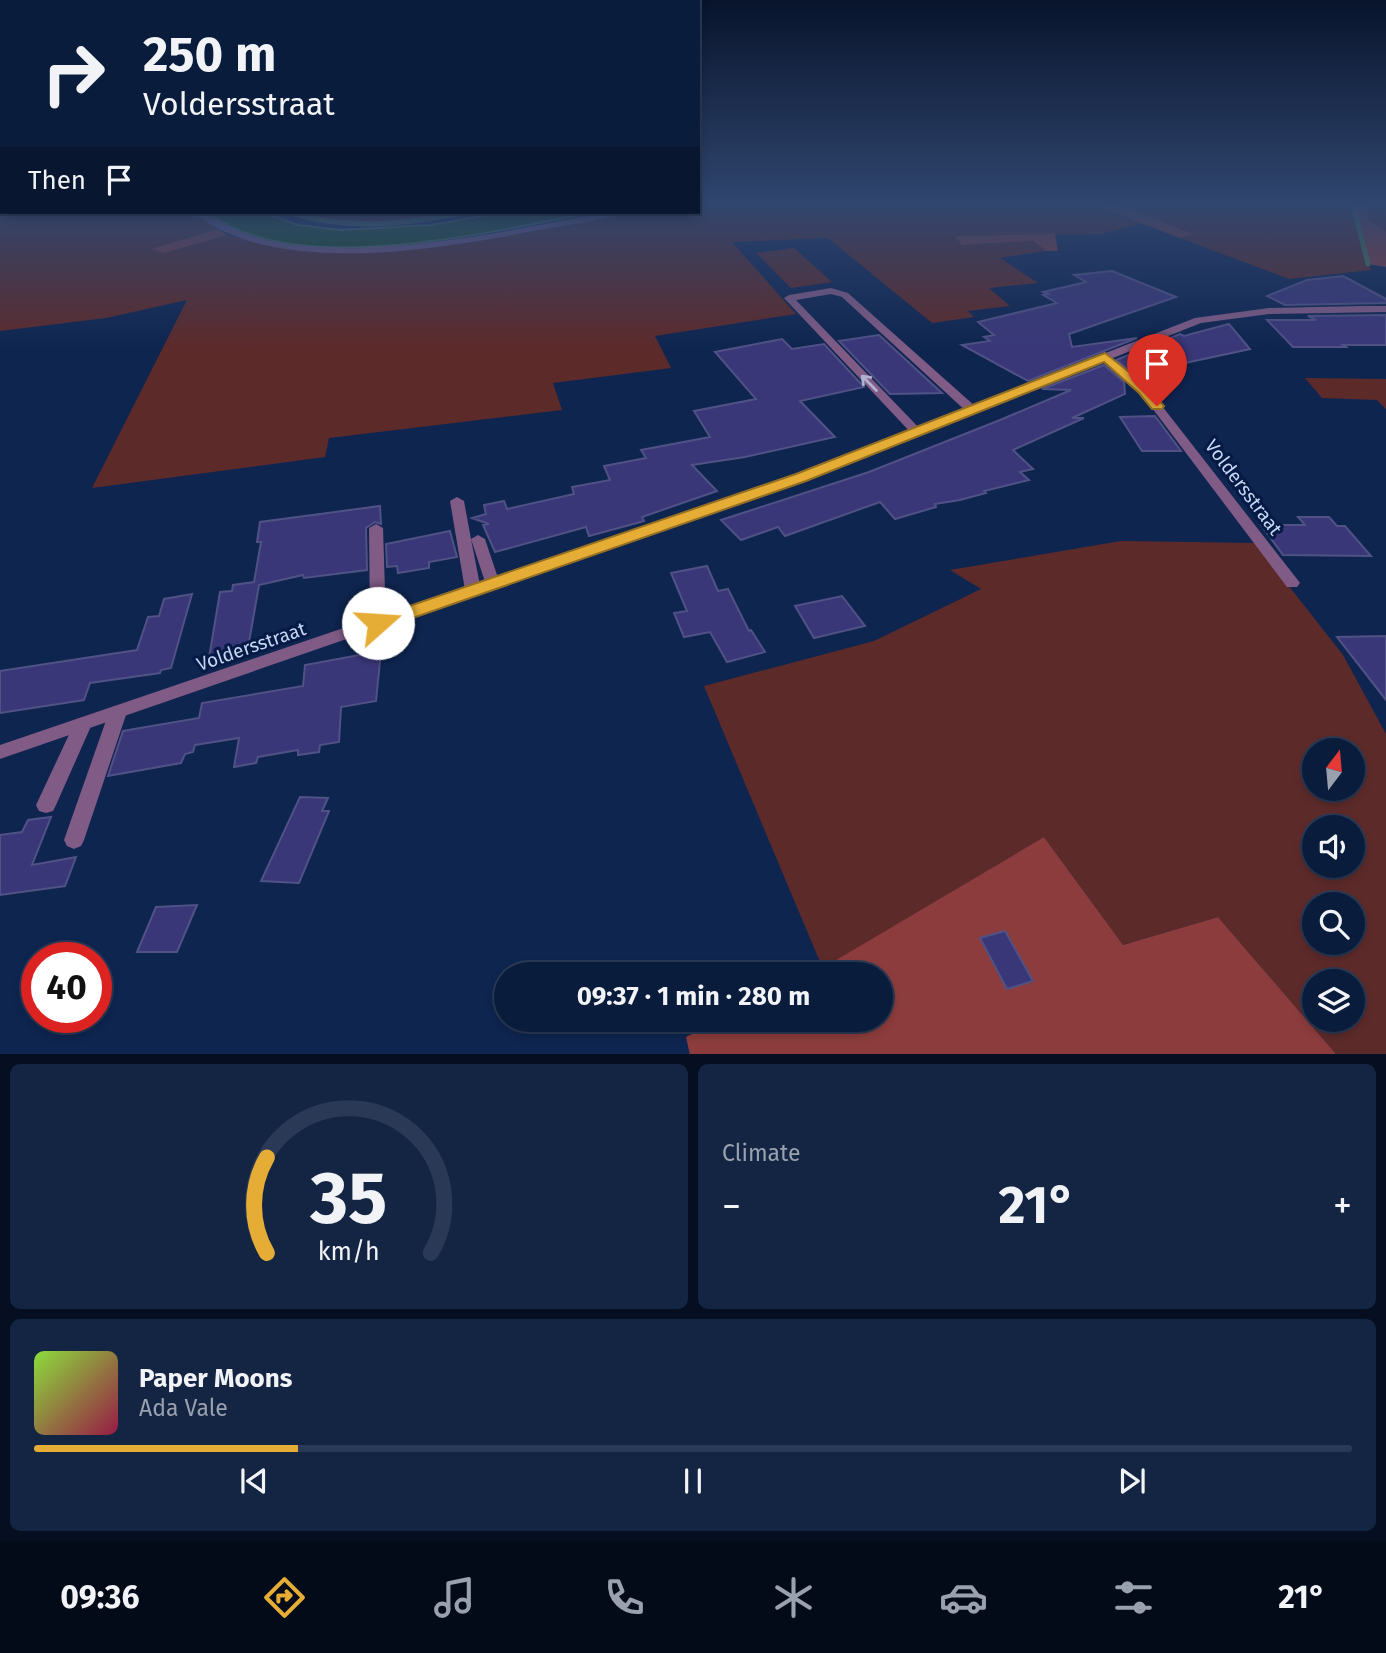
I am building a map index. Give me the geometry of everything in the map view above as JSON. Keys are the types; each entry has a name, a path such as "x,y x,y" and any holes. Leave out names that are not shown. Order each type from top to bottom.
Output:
{"street":[{"path":"917,432 789,298 831,291 845,295 972,410"},
{"name":"Voldersstraat","path":"0,752 801,477 1199,320 1236,313 1283,309 1386,309"},
{"name":"Voldersstraat","path":"1105,357 1144,390 1292,583"},
{"path":"457,501 473,590"},
{"path":"376,528 378,623"},
{"path":"478,539 492,584"},
{"path":"74,840 118,712"},
{"path":"46,804 83,724"}],"shaded area":[{"path":"0,250 157,250 164,253 174,250 310,250 364,253 385,250 739,250 796,314 655,336 671,368 553,383 562,410 329,438 325,457 92,488 187,300 106,318 0,331"},
{"path":"796,250 832,282 791,288 756,253"},
{"path":"843,250 1046,251 1000,258 1038,283 989,288 1010,306 968,311 974,317 932,323"},
{"path":"1212,250 1365,250 1371,270 1289,279"},
{"path":"1364,250 1386,250 1386,267 1368,264"},
{"path":"1305,378 1386,379 1386,409 1377,400 1322,398"},
{"path":"1121,541 1255,543 1343,655 1386,734 1386,1054 1336,1054 1317,1032 1365,1032 1365,969 1302,969 1302,1015 1218,917 1123,945 1044,837 835,962 820,962 704,686 874,641 981,589 950,570"},
{"path":"1044,837 1123,945 1218,917 1302,1015 1302,1032 1317,1032 1336,1054 690,1054 686,1037 696,1032 893,1032 893,962 833,962"}],"building":[{"path":"1112,271 1176,297 1069,334 1072,347 1137,338 1028,381 962,345 990,341 984,337 994,335 978,322 1057,303 1043,295 1048,294 1043,292 1086,282 1074,275"},
{"path":"1343,276 1386,299 1386,303 1285,305 1267,296 1307,280"},
{"path":"1386,315 1386,345 1343,345 1346,347 1293,347 1267,320 1316,320 1308,316"},
{"path":"1229,324 1250,349 1134,374 1116,360 1180,334 1184,336"},
{"path":"879,335 942,393 890,394 839,341"},
{"path":"782,339 792,349 824,344 864,387 800,401 835,437 745,457 692,465 717,491 642,517 644,521 589,536 586,527 495,552 483,525 489,524 472,518 486,514 484,505 504,501 507,509 574,494 572,487 610,480 604,466 646,458 641,450 710,437 694,411 756,399 715,352"},
{"path":"1104,365 1124,382 1125,394 1072,418 1084,418 1013,450 1033,469 1020,472 1029,480 960,500 935,504 936,507 895,519 880,502 785,536 778,527 741,540 721,520 869,472 1000,420 1071,390 1042,389"},
{"path":"1155,416 1181,451 1142,451 1120,417"},
{"path":"380,506 381,524 375,522 366,528 367,570 304,578 303,575 259,585 248,648 209,658 220,592 232,591 233,585 254,582 261,542 257,542 260,522"},
{"path":"1298,517 1329,517 1337,526 1345,526 1371,556 1283,555 1261,525 1305,525"},
{"path":"450,531 457,557 429,562 429,568 398,573 397,566 387,567 386,544"},
{"path":"707,566 718,591 728,589 749,631 751,630 765,652 727,662 710,632 684,637 674,613 687,611 671,573"},
{"path":"192,594 171,668 161,670 160,673 90,683 84,700 0,713 0,671 137,650 148,617 159,616 164,599"},
{"path":"842,596 865,626 814,638 795,606"},
{"path":"1386,636 1386,700 1337,637"},
{"path":"381,651 376,701 341,707 339,742 320,745 319,752 298,755 298,750 258,757 256,763 234,767 239,738 195,745 193,752 185,754 181,763 108,776 123,731 199,718 202,703 303,686 305,665"},
{"path":"300,797 328,798 322,811 329,811 299,883 261,881"},
{"path":"51,817 32,865 76,857 65,886 0,895 0,835 22,832 28,820"},
{"path":"197,905 177,952 137,952 156,907"},
{"path":"1005,931 1033,981 1007,989 980,938"}],"waterway":[{"path":"1364,250 1368,264"}],"route":[{"path":"378,623 801,477 1105,357 1144,390 1157,406"}]}
